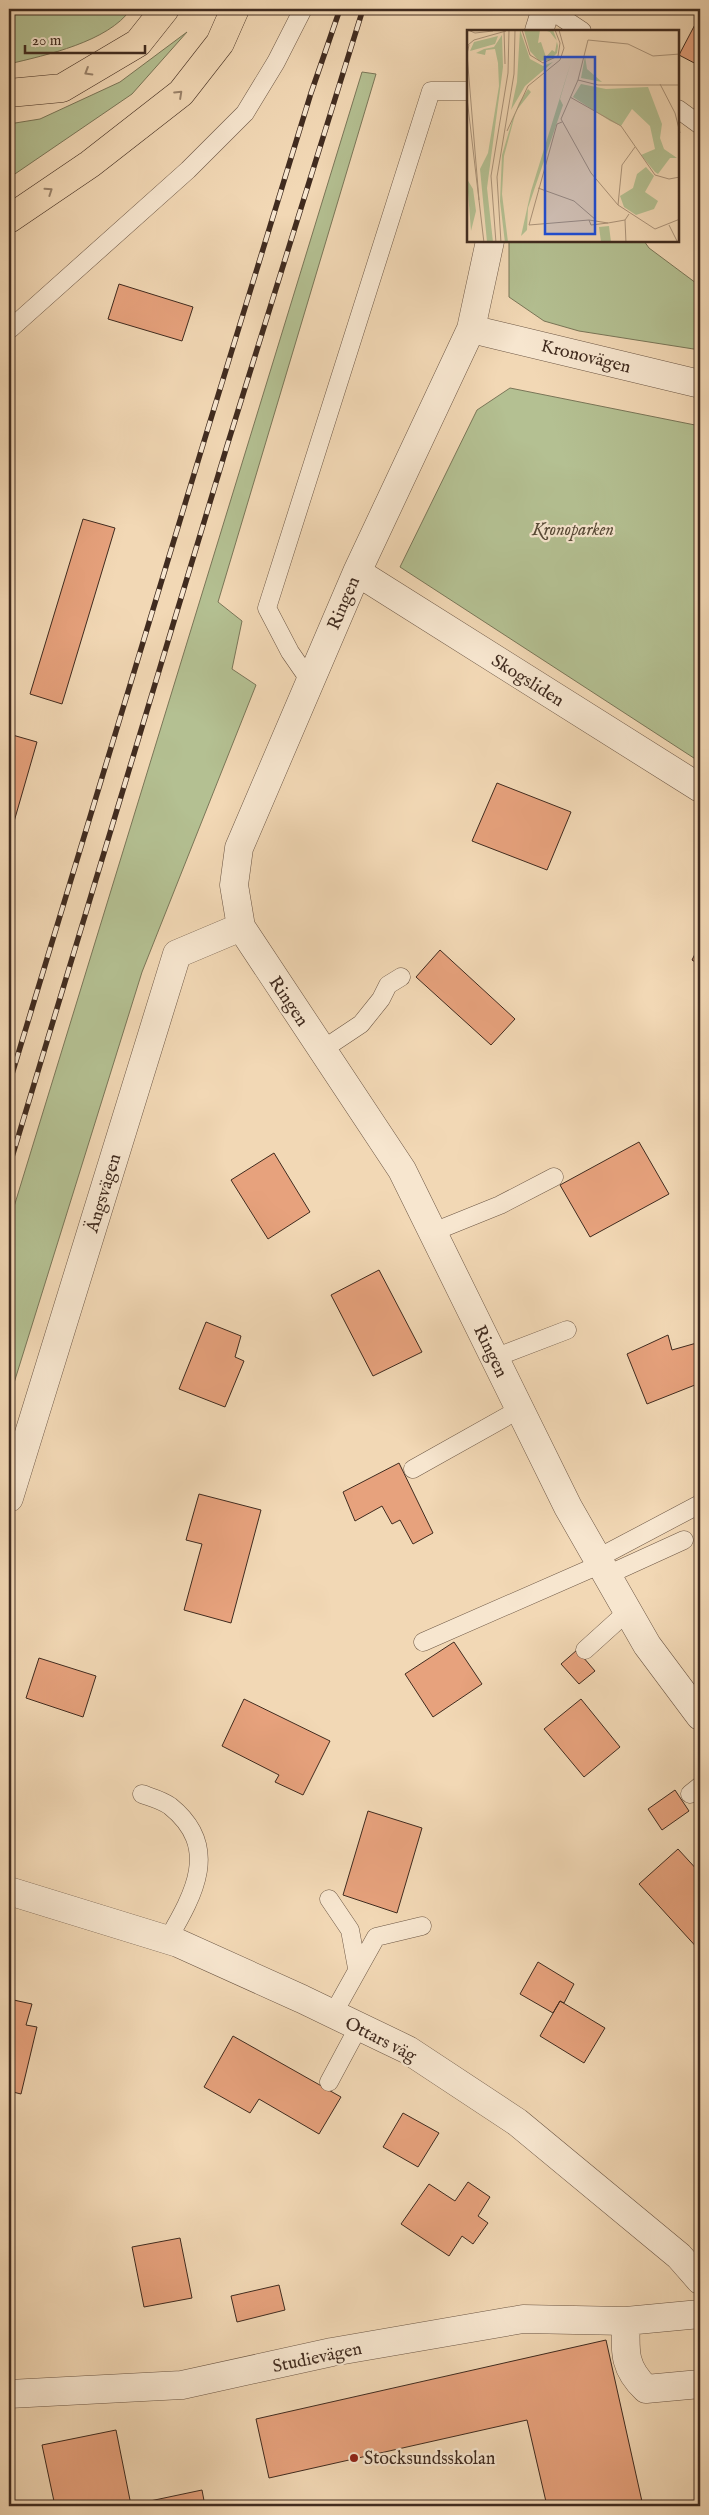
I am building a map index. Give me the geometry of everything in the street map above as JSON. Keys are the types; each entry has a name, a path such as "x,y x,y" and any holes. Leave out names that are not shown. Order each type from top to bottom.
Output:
{"highway":[{"path":"9,93 62,88 138,43 165,9"},
{"path":"9,219 90,164 181,93 220,43 235,9"}],"street":[{"path":"540,30 547,9"},
{"name":"Ringen","path":"490,242 471,329 357,572 310,681 239,848 234,885 240,927 402,1170 494,1358 600,1567 647,1645 700,1716"},
{"name":"Kronovägen","path":"471,329 700,384"},
{"name":"Skogsliden","path":"357,572 700,788"},
{"name":"Ängsvägen","path":"9,1498 177,954 240,927"},
{"name":"Ottars väg","path":"9,1891 168,1940 408,2050 517,2122 678,2256 700,2280"},
{"name":"Studievägen","path":"9,2394 182,2385 332,2352 523,2319 626,2321 700,2314"},
{"path":"626,2321 625,2351 633,2377 646,2389 700,2384"}],"lane":[{"path":"9,330 188,170 245,113 276,62 303,9"},
{"path":"547,9 580,30"},
{"path":"310,681 290,652 267,608 431,91 467,91"},
{"path":"679,110 700,125"},
{"path":"322,1050 361,1024 381,999 388,985 401,977"},
{"path":"433,1232 500,1205 554,1177"},
{"path":"494,1358 567,1330"},
{"path":"414,1470 520,1409"},
{"path":"600,1567 700,1504"},
{"path":"423,1642 600,1567 684,1540"},
{"path":"585,1650 627,1612"},
{"path":"142,1794 169,1805 190,1826 200,1854 199,1875 188,1904 168,1940"},
{"path":"328,1899 350,1930 357,1968"},
{"path":"333,2014 376,1937 422,1926"},
{"path":"329,2082 359,2026"}],"green space":[{"path":"9,9 13,9 17,14 21,9 131,9 121,20 92,39 75,46 9,64"},
{"path":"187,32 132,94 9,178 9,124 40,119 120,82"},
{"path":"362,72 376,74 218,602 242,621 232,669 256,685 142,972 9,1399 9,1223"},
{"path":"509,242 645,242 649,248 700,286 700,350 579,331 544,321 509,297"},
{"name":"Kronoparken","path":"510,388 700,426 700,762 400,567 477,410"}],"building":[{"path":"700,15 700,66 679,55"},
{"path":"119,284 193,307 182,341 108,319"},
{"path":"83,519 115,528 62,704 30,694"},
{"path":"9,734 37,742 9,839"},
{"path":"497,783 571,812 547,870 472,841"},
{"path":"700,944 700,965 692,960"},
{"path":"440,950 515,1019 491,1045 416,977"},
{"path":"639,1142 669,1194 590,1237 560,1185"},
{"path":"274,1153 310,1212 268,1239 231,1180"},
{"path":"379,1270 422,1352 373,1376 331,1295"},
{"path":"206,1322 241,1336 235,1357 244,1361 225,1407 179,1389"},
{"path":"668,1335 672,1350 700,1342 700,1383 647,1404 627,1354"},
{"path":"399,1463 433,1533 413,1544 400,1520 392,1524 382,1506 355,1521 343,1492"},
{"path":"199,1494 261,1510 231,1623 184,1610 202,1544 186,1540"},
{"path":"454,1642 482,1684 433,1717 405,1674"},
{"path":"577,1650 595,1671 579,1684 561,1664"},
{"path":"39,1658 96,1676 83,1717 26,1698"},
{"path":"244,1699 330,1741 303,1795 275,1782 279,1775 222,1746"},
{"path":"581,1699 620,1747 584,1777 544,1729"},
{"path":"675,1790 689,1811 662,1830 648,1809"},
{"path":"368,1811 422,1828 397,1913 343,1895"},
{"path":"678,1849 700,1873 700,1951 639,1884"},
{"path":"538,1962 574,1984 564,2003 560,2001 553,2013 520,1994"},
{"path":"9,1999 32,2004 26,2025 37,2027 21,2094 9,2091"},
{"path":"560,2001 605,2028 584,2063 540,2036"},
{"path":"233,2036 341,2097 319,2134 259,2099 250,2113 204,2087"},
{"path":"403,2113 439,2133 418,2167 383,2147"},
{"path":"468,2182 490,2197 478,2216 488,2223 473,2244 462,2236 449,2256 401,2224 429,2184 455,2201"},
{"path":"180,2238 192,2298 144,2307 132,2247"},
{"path":"279,2285 285,2310 237,2322 231,2296"},
{"path":"606,2340 643,2506 547,2506 527,2420 269,2478 256,2419"},
{"path":"116,2430 131,2505 202,2490 205,2506 55,2506 42,2445"}],"railway":[{"path":"9,1084 311,93 340,9"},
{"path":"9,1167 227,446 363,9"}],"place":[{"name":"Stocksundsskolan","path":"354,2458"}]}
